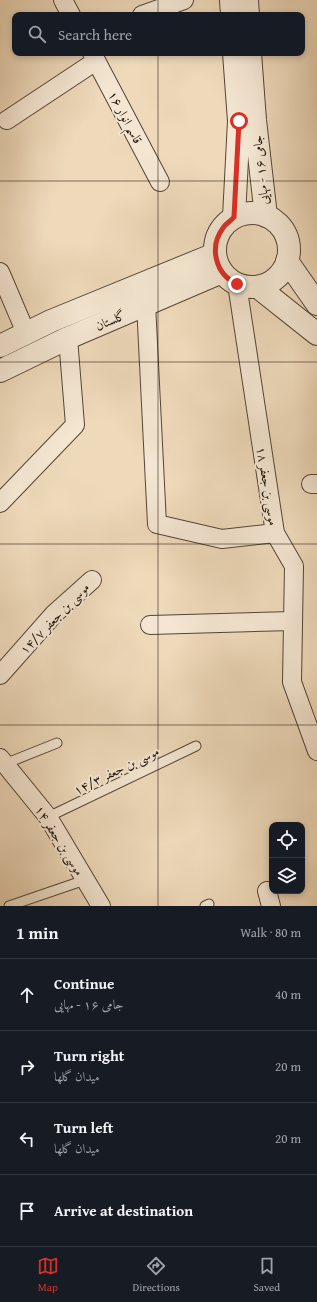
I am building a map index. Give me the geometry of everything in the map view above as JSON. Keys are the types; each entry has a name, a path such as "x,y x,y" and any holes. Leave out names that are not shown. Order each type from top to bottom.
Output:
{"street":[{"path":"62,0 69,12"},
{"path":"150,12 184,0"},
{"path":"231,0 232,12"},
{"path":"247,0 248,12"},
{"name":"جامی ۱۶ - مهایی","path":"234,56 239,121 234,217"},
{"name":"جامی ۱۶ - مهایی","path":"250,56 255,120 266,216"},
{"path":"7,120 94,57"},
{"name":"قاسم انوار ۱۶","path":"94,57 160,182"},
{"path":"233,274 271,282 281,274 287,261 288,243 280,226 266,216 250,213 234,217 223,227 216,240 233,274 317,334"},
{"path":"287,261 315,298"},
{"path":"0,272 26,333"},
{"name":"گلستان","path":"0,371 68,338 146,304 233,274"},
{"name":"گلستان","path":"0,346 51,321 233,274"},
{"name":"موسی بن جعفر ۱۸","path":"233,274 275,533 294,566 292,682 317,750"},
{"path":"146,304 157,524 222,539 275,533"},
{"path":"0,503 75,425 68,338"},
{"name":"موسی بن جعفر ۱۴/۷","path":"0,675 54,614 92,580"},
{"path":"150,625 293,621"},
{"name":"موسی بن جعفر ۱۴","path":"2,763 48,817 101,906"}],"lane":[{"path":"2,763 57,743"},
{"name":"موسی بن جعفر ۱۴/۳","path":"48,817 196,746"},
{"path":"9,906 85,880"}],"route":[{"path":"237,284 232,282 222,272 217,264 215,254 216,240 223,227 234,217 239,121"}]}
